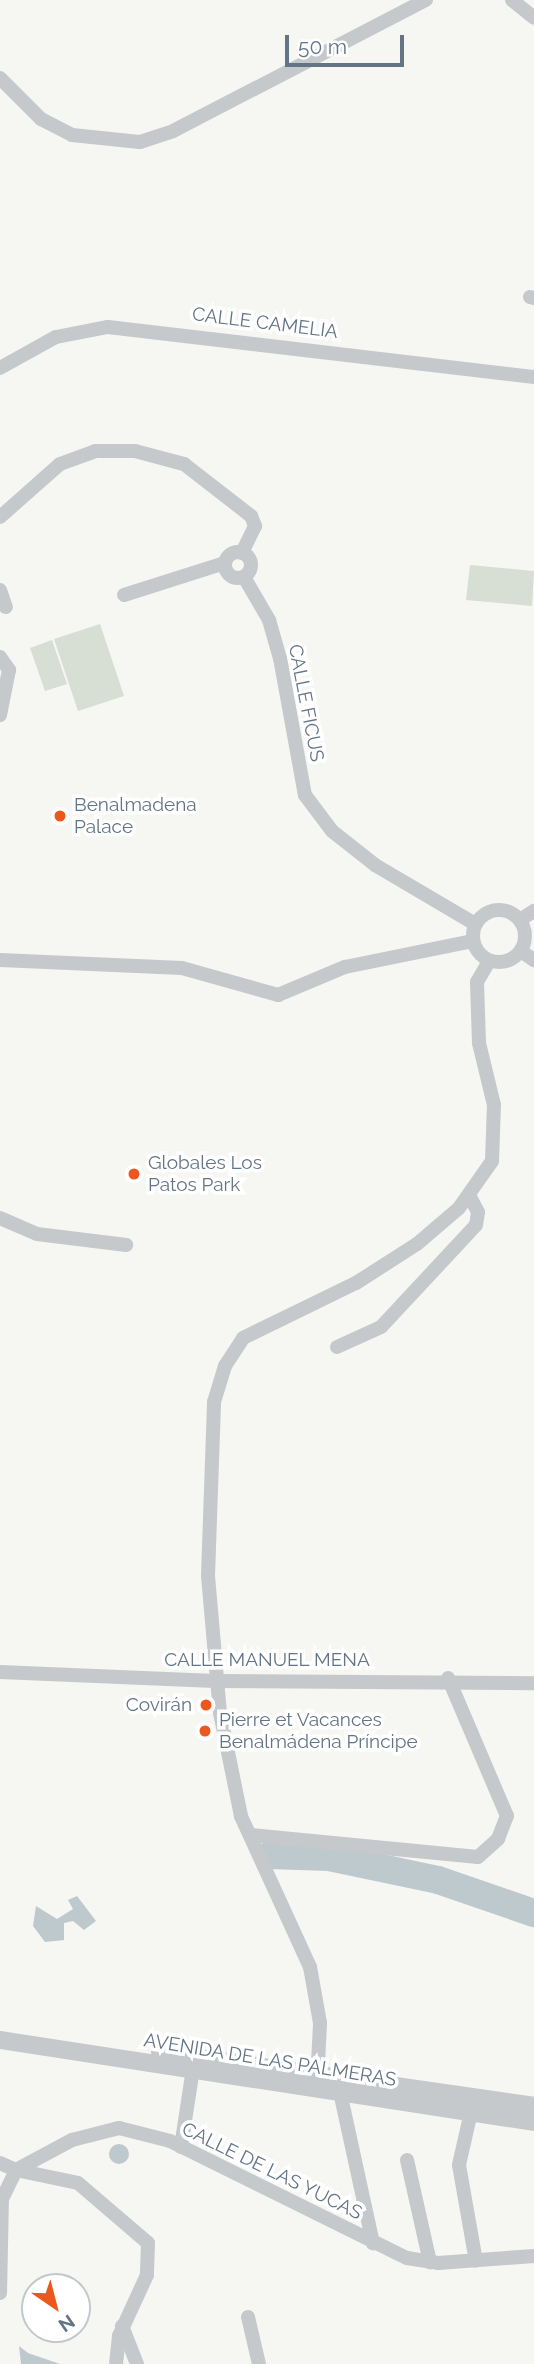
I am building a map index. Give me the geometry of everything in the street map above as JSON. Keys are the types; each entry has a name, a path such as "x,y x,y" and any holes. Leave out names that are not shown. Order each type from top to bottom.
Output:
{"street":[{"path":"0,78 41,119 72,135 140,142 173,131 408,5 426,0"},
{"path":"512,0 534,18"},
{"name":"CALLE CAMELIA","path":"0,368 56,337 108,327 534,377"},
{"path":"0,517 60,464 95,451 135,451 184,464 238,504 255,526 242,553 225,563 124,595"},
{"name":"CALLE FICUS","path":"242,553 251,562 244,577"},
{"name":"CALLE FICUS","path":"225,563 229,575 244,577"},
{"name":"CALLE FICUS","path":"244,577 269,620 280,658 304,795 332,831 375,865 475,924"},
{"path":"0,590 6,607"},
{"path":"0,657 9,670 0,715"},
{"path":"489,961 473,941 475,924 493,911 520,920"},
{"path":"520,920 534,911"},
{"path":"520,920 520,951"},
{"path":"0,960 182,968 278,995 345,967 473,941"},
{"path":"520,951 534,960"},
{"path":"489,961 508,961 520,951"},
{"path":"317,2082 320,2023 310,1967 250,1835 232,1783 215,1681 210,1436 225,1366 243,1338 356,1283 417,1244 468,1195 492,1161 494,1105 479,1044 477,982 489,961"},
{"path":"337,1347 381,1327 476,1225 478,1212 468,1195"},
{"path":"0,1218 37,1234 126,1245"},
{"name":"CALLE MANUEL MENA","path":"0,1672 215,1681 448,1678 533,1682"},
{"path":"250,1835 478,1857 498,1839 507,1816 448,1678"},
{"name":"AVENIDA DE LAS PALMERAS","path":"0,2029 317,2082 340,2092 534,2122"},
{"name":"AVENIDA DE LAS PALMERAS","path":"0,2040 193,2069 534,2106"},
{"path":"181,2147 193,2069"},
{"path":"340,2092 373,2243"},
{"path":"471,2112 459,2165 476,2261"},
{"name":"CALLE DE LAS YUCAS","path":"16,2170 72,2140 119,2128 181,2147 373,2243 430,2262 534,2256"},
{"path":"407,2160 430,2262"},
{"path":"0,2163 16,2170 78,2183 148,2243 147,2275 122,2326 116,2364"},
{"path":"0,2293 2,2199 16,2170"},
{"path":"248,2317 259,2364"},
{"path":"122,2326 137,2364"}],"shaded area":[{"path":"470,565 534,571 532,606 466,600"},
{"path":"100,624 124,696 78,711 54,639"},
{"path":"52,640 67,684 45,691 30,648"},
{"path":"77,1896 96,1921 84,1930 73,1921 64,1923 64,1940 45,1942 33,1926 36,1906 57,1919 73,1909 68,1900"},
{"path":"119,2144 126,2147 129,2154 126,2161 119,2164 112,2161 109,2154 112,2147"},
{"path":"19,2346 28,2353 60,2364 21,2364"}],"waterway":[{"path":"270,1855 329,1857 438,1880 534,1913"}],"place":[{"name":"Benalmadena Palace","path":"60,816"},
{"name":"Globales Los Patos Park","path":"134,1174"},
{"name":"Covirán","path":"206,1705"},
{"name":"Pierre et Vacances Benalmádena Príncipe","path":"205,1731"}]}
